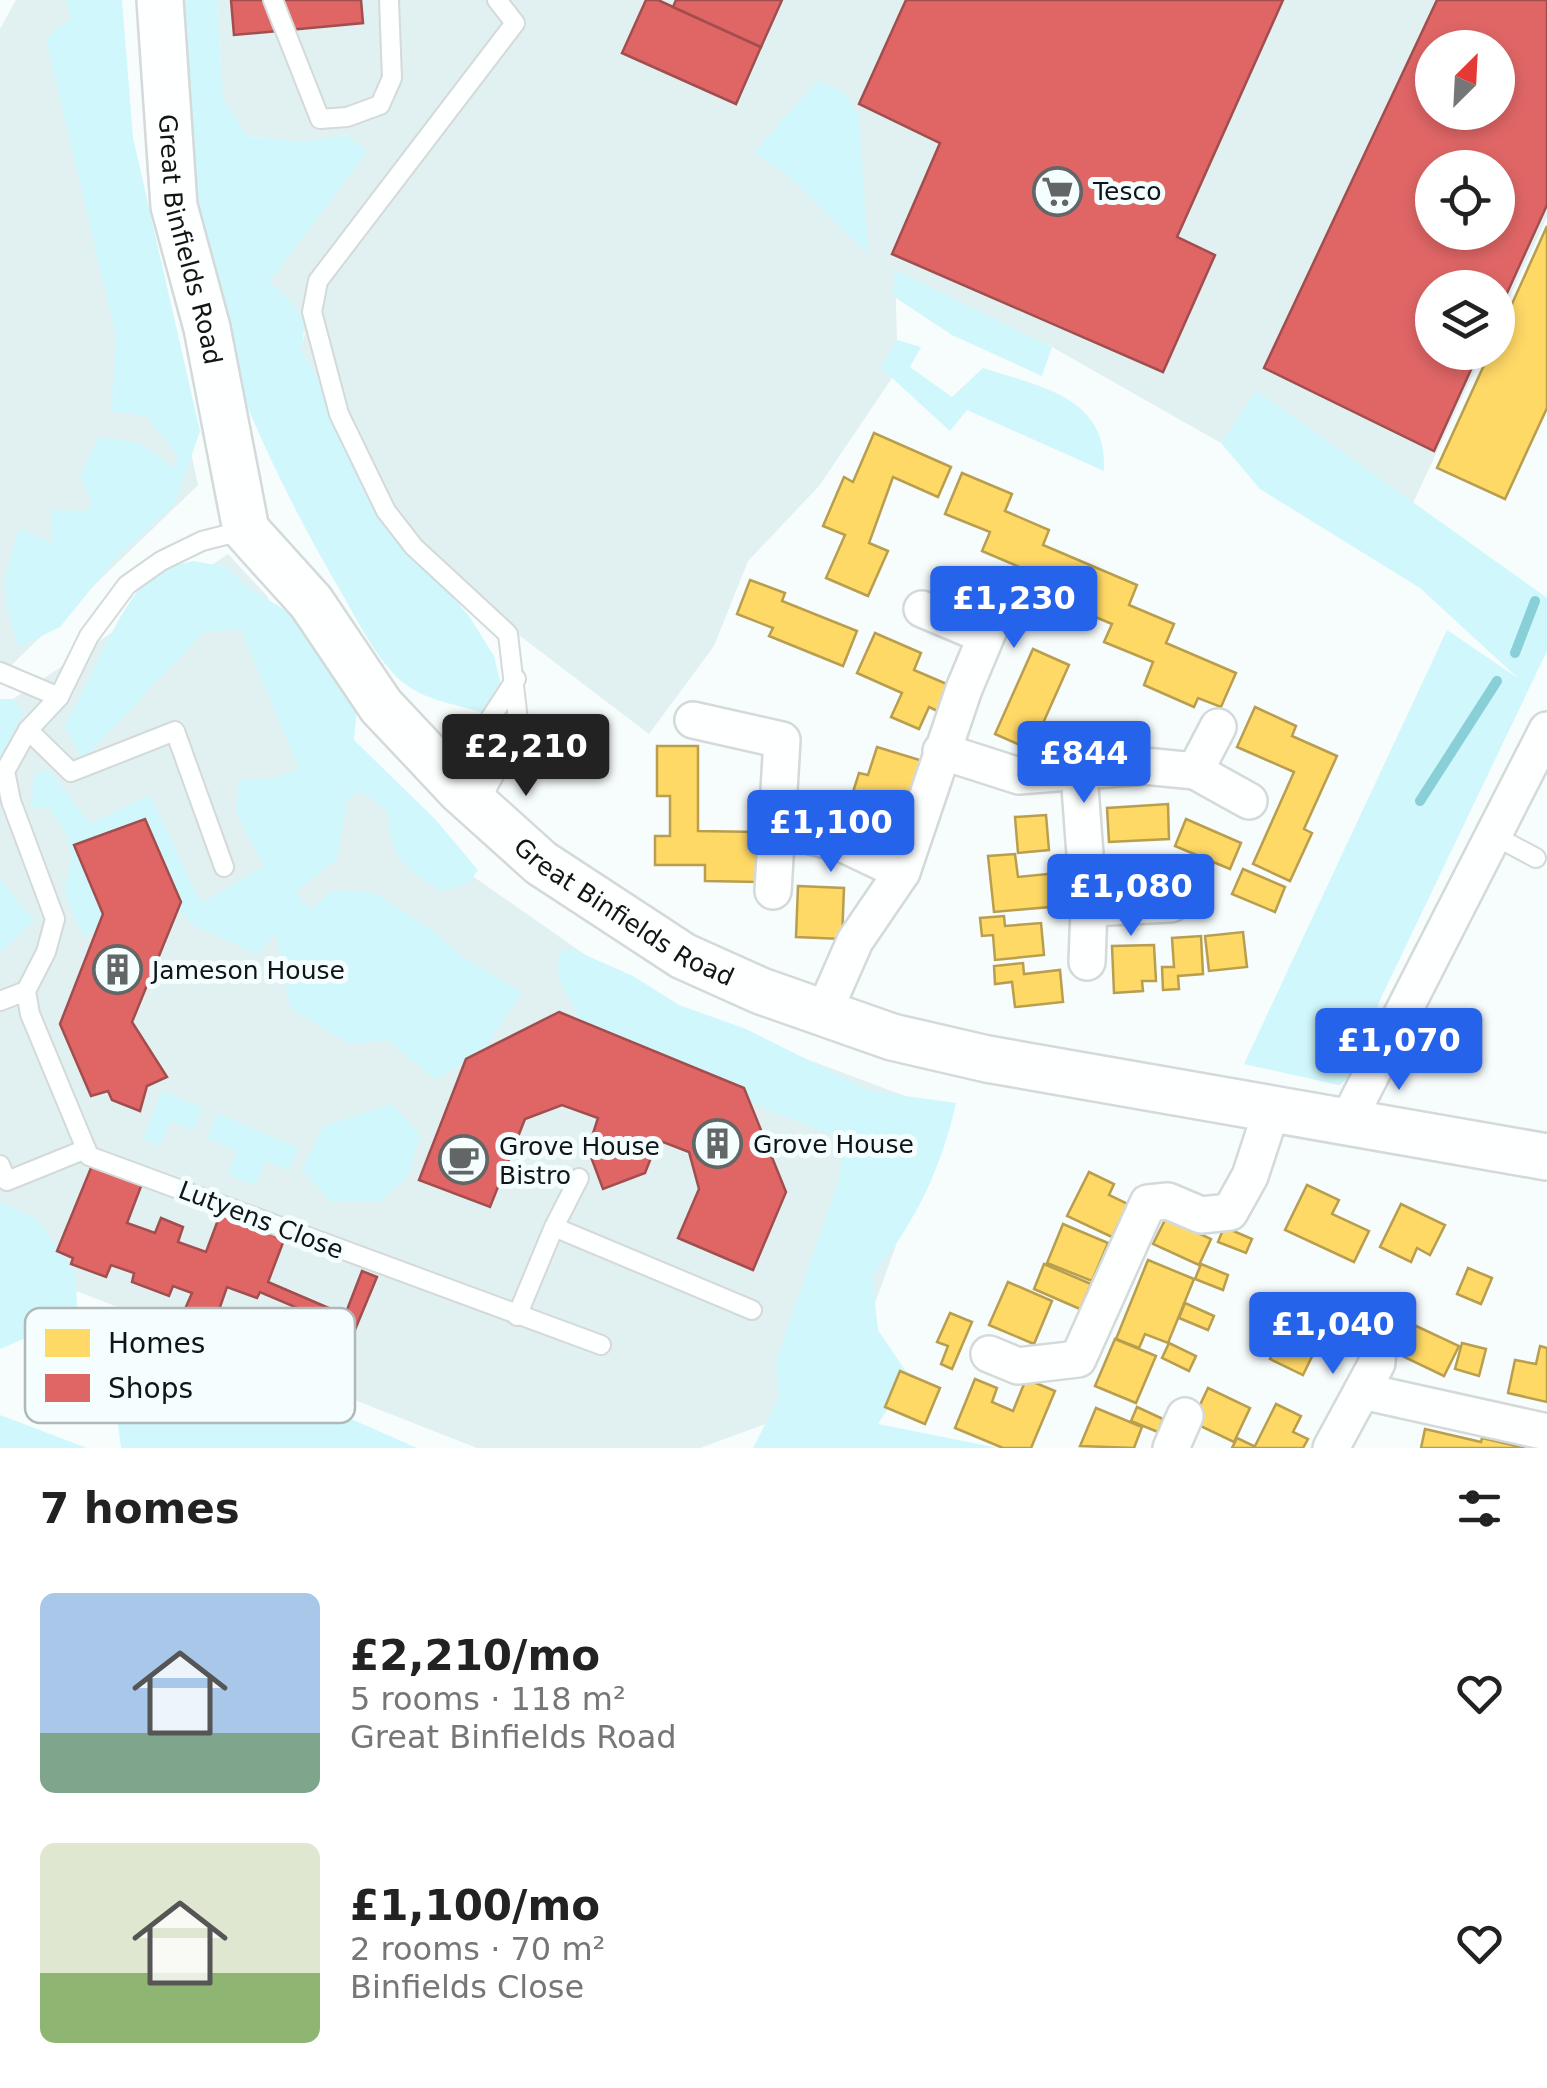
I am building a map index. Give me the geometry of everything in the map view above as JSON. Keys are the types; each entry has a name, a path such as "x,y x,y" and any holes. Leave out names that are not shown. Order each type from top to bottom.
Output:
{"street":[{"name":"Great Binfields Road","path":"160,0 174,206 207,328 246,530 312,602 380,706 478,806 541,863 683,956 823,1014 892,1037 986,1059 1547,1158"},
{"path":"823,1014 854,941 902,872 941,751 1006,588"},
{"path":"922,609 986,636"},
{"path":"693,720 782,740 773,891"},
{"path":"1194,771 1218,728"},
{"path":"1348,1122 1547,730"},
{"path":"941,751 1018,776 1144,766 1194,771 1249,801"},
{"path":"1078,774 1088,962"},
{"path":"778,828 844,844 902,872"},
{"path":"1088,908 1171,904"},
{"path":"989,1354 1018,1366 1078,1360 1148,1202 1168,1200 1201,1216 1230,1212 1250,1176 1272,1109"},
{"path":"1331,1448 1377,1363 1379,1317"},
{"path":"1362,1391 1547,1432"}],"lane":[{"path":"273,0 320,119 347,117 380,105 392,78 388,0"},
{"path":"478,806 519,729 508,634 414,546 386,510 339,414 312,312 318,281 515,23 497,0"},
{"path":"0,1165 7,1181 86,1149 36,1037 26,991 46,952 55,919 11,801 5,771 28,730 59,697 89,636 127,585 160,561 202,541 246,530"},
{"path":"0,672 59,697"},
{"path":"432,760 486,724 516,678"},
{"path":"28,730 72,772 175,731 224,867"},
{"path":"1493,835 1536,858"},
{"path":"0,1000 26,991"},
{"name":"Lutyens Close","path":"86,1149 89,1156 600,1345"},
{"path":"518,1316 554,1227 580,1178"},
{"path":"554,1227 752,1310"}],"shaded area":[{"path":"16,0 117,0 127,151 198,485 0,676 0,29"},
{"path":"66,0 122,0 133,138 200,431 175,503 116,558 60,627 19,647 6,588 19,528 53,543 50,510 86,511 92,503 80,476 98,437 139,443 174,468 178,456 146,416 111,411 116,336 46,39 71,17"},
{"path":"169,0 217,0 223,98 247,136 302,142 348,135 367,152 269,282 298,311 303,328 301,350 339,414 365,495 469,616 494,656 501,685 485,713 419,692 391,671 316,547 268,453 227,356 183,205 174,130"},
{"path":"217,0 1547,0 1547,217 1515,286 1515,270 1415,270 1415,370 1475,370 1413,503 1256,391 1221,443 1052,347 895,270 897,340 880,367 892,378 819,486 748,561 714,646 649,734 411,553 365,495 339,414 301,350 305,333 269,282 348,135 302,142 247,136 223,99"},
{"path":"817,81 844,92 859,116 868,254 784,172 754,152"},
{"path":"895,270 1052,347 1042,376 952,335 893,296"},
{"path":"897,340 921,347 910,367 952,397 983,368 1066,399 1083,410 1095,426 1104,471 967,410 950,431 880,367"},
{"path":"1256,390 1547,598 1547,651 1379,1002 1356,1072 1339,1085 1244,1064 1447,630 1519,679 1420,588 1260,489 1221,443"},
{"path":"228,554 267,596 321,709 444,856 651,1001 945,1111 841,1396 700,1448 477,1448 355,1400 355,1308 120,1308 0,1261 0,708"},
{"path":"193,561 227,567 247,587 303,621 357,707 354,740 435,819 478,870 469,883 440,891 401,859 395,851 388,812 362,791 347,799 337,859 295,892 310,910 333,890 375,893 432,930 461,956 522,992 484,1050 435,1080 388,1040 350,1044 290,1008 276,933 258,955 193,925 175,905 145,819 74,845 103,914 97,930 83,937 64,892 71,860 67,834 48,807 32,809 33,776 48,769 90,823 150,795 201,903 264,866 236,813 239,780 275,778 299,768 241,630 205,631 83,759 64,726 118,622 143,585 160,571"},
{"path":"0,699 12,699 24,711 0,758"},
{"path":"0,879 34,920 0,953"},
{"path":"572,949 633,976 679,1005 746,1029 870,1091 956,1103 925,1194 872,1275 878,1330 909,1376 878,1424 998,1448 753,1448 779,1397 776,1361 839,1179 845,1139 772,1112 580,1021 558,978 559,952"},
{"path":"162,1091 203,1108 194,1130 170,1121 160,1146 143,1139"},
{"path":"391,1104 420,1134 409,1175 380,1202 330,1201 302,1169 323,1126"},
{"path":"217,1113 298,1148 289,1171 266,1161 255,1186 228,1174 237,1151 207,1138"},
{"path":"0,1201 37,1219 76,1274 77,1308 25,1308 25,1338 0,1349"},
{"path":"0,1415 87,1448 0,1448"},
{"path":"355,1421 417,1448 121,1448 118,1423"}],"building: Homes":[{"path":"1547,226 1547,408 1505,499 1437,468 1482,370 1515,370 1515,297"},
{"path":"874,433 951,467 938,497 893,477 869,543 888,551 868,596 826,578 845,535 823,526 844,477 853,482"},
{"path":"962,473 1012,494 1005,511 1049,530 1043,545 1137,585 1129,605 1174,624 1166,643 1236,673 1221,707 1198,698 1194,707 1144,685 1153,662 1104,642 1112,624 1067,605 1073,590 982,551 990,532 945,514"},
{"path":"750,580 785,593 782,601 857,631 843,666 769,636 773,628 737,614"},
{"path":"875,633 921,653 914,670 956,688 944,714 929,707 919,729 891,717 902,693 857,673"},
{"path":"1033,649 1069,665 1031,750 995,734"},
{"path":"1255,707 1296,726 1292,736 1337,756 1304,829 1312,833 1290,881 1253,864 1294,772 1237,747"},
{"path":"657,746 698,746 698,831 759,832 759,882 705,881 705,865 655,865 655,836 670,836 670,796 657,796"},
{"path":"877,747 923,761 906,815 888,810 884,822 847,811 859,773 868,775"},
{"path":"1168,804 1169,839 1109,842 1107,808"},
{"path":"1046,815 1049,850 1018,853 1015,817"},
{"path":"1186,819 1241,843 1230,869 1175,846"},
{"path":"1015,854 1018,877 1057,873 1061,906 994,912 988,856"},
{"path":"1243,869 1285,887 1275,912 1232,894"},
{"path":"798,886 844,888 842,939 796,937"},
{"path":"1004,916 1005,926 1041,923 1044,955 995,960 993,935 982,936 980,918"},
{"path":"1243,932 1247,967 1209,971 1205,936"},
{"path":"1201,936 1203,974 1178,976 1179,989 1163,990 1162,967 1174,967 1172,938"},
{"path":"1154,945 1156,981 1142,981 1143,991 1114,993 1112,946"},
{"path":"1023,963 1024,974 1060,970 1063,1002 1015,1007 1012,982 995,984 994,966"},
{"path":"1089,1172 1114,1184 1109,1195 1128,1204 1112,1237 1067,1216"},
{"path":"1307,1185 1339,1200 1332,1214 1369,1231 1354,1262 1285,1230"},
{"path":"1401,1204 1445,1225 1430,1255 1417,1248 1411,1262 1380,1247"},
{"path":"1166,1218 1211,1239 1199,1265 1153,1244"},
{"path":"1063,1224 1108,1243 1092,1281 1047,1263"},
{"path":"1224,1227 1252,1239 1246,1253 1218,1242"},
{"path":"1148,1260 1194,1279 1168,1343 1145,1334 1139,1348 1116,1339"},
{"path":"1044,1264 1091,1284 1080,1309 1034,1289"},
{"path":"1201,1264 1228,1275 1223,1290 1195,1279"},
{"path":"1468,1268 1492,1278 1481,1304 1457,1294"},
{"path":"1008,1282 1052,1301 1034,1344 989,1325"},
{"path":"1301,1295 1334,1311 1303,1375 1270,1359"},
{"path":"1185,1303 1214,1316 1208,1330 1179,1318"},
{"path":"950,1313 972,1322 952,1369 941,1364 948,1346 937,1342"},
{"path":"1414,1325 1459,1346 1444,1376 1400,1355"},
{"path":"1115,1339 1156,1356 1136,1403 1095,1386"},
{"path":"1169,1343 1196,1356 1189,1371 1162,1358"},
{"path":"1462,1343 1486,1349 1479,1376 1455,1369"},
{"path":"1540,1346 1547,1348 1547,1402 1508,1393 1515,1360 1536,1364"},
{"path":"900,1371 940,1388 925,1424 885,1407"},
{"path":"975,1379 997,1388 992,1402 1013,1411 1026,1379 1055,1391 1031,1448 1003,1448 955,1428"},
{"path":"1208,1388 1250,1408 1234,1442 1192,1422"},
{"path":"1276,1404 1301,1416 1293,1432 1308,1439 1303,1448 1254,1448"},
{"path":"1137,1407 1163,1419 1158,1432 1131,1421"},
{"path":"1096,1408 1142,1427 1134,1448 1080,1446"},
{"path":"1425,1429 1481,1442 1482,1438 1525,1448 1421,1448"},
{"path":"1237,1438 1254,1446 1253,1448 1232,1448"}],"building: Shops":[{"path":"231,0 361,0 363,23 234,35"},
{"path":"646,0 658,0 761,47 736,104 622,53"},
{"path":"676,0 782,0 761,47 673,7"},
{"name":"Tesco","path":"906,0 1283,0 1177,237 1215,255 1163,372 892,254 940,143 859,104"},
{"path":"1437,0 1547,0 1547,205 1515,276 1515,270 1415,270 1415,370 1471,370 1434,451 1264,368 1415,47 1415,130 1515,130 1515,30 1423,30"},
{"name":"Jameson House","path":"145,819 181,902 132,1022 167,1077 147,1086 140,1111 112,1100 108,1091 91,1096 60,1024 103,914 74,845"},
{"name":"Grove House","path":"559,1012 744,1088 786,1192 753,1270 678,1238 699,1189 689,1152 658,1140 645,1173 603,1189 588,1149 598,1118 562,1105 525,1119 490,1207 419,1180 466,1059"},
{"path":"93,1163 143,1181 127,1223 155,1233 161,1218 183,1227 178,1242 206,1252 221,1212 284,1240 268,1282 329,1308 298,1308 260,1292 257,1298 227,1287 220,1308 185,1308 192,1293 173,1286 169,1296 132,1282 134,1273 111,1265 106,1277 71,1264 73,1258 57,1251"},
{"path":"362,1271 377,1277 355,1330 355,1308 348,1308"}],"waterway":[{"path":"1515,653 1535,601"},
{"path":"1420,801 1497,681"}],"place":[{"name":"Tesco","path":"1058,191"},
{"name":"Jameson House","path":"117,970"},
{"name":"Grove House","path":"718,1144"},
{"name":"Grove House Bistro","path":"464,1160"}]}
